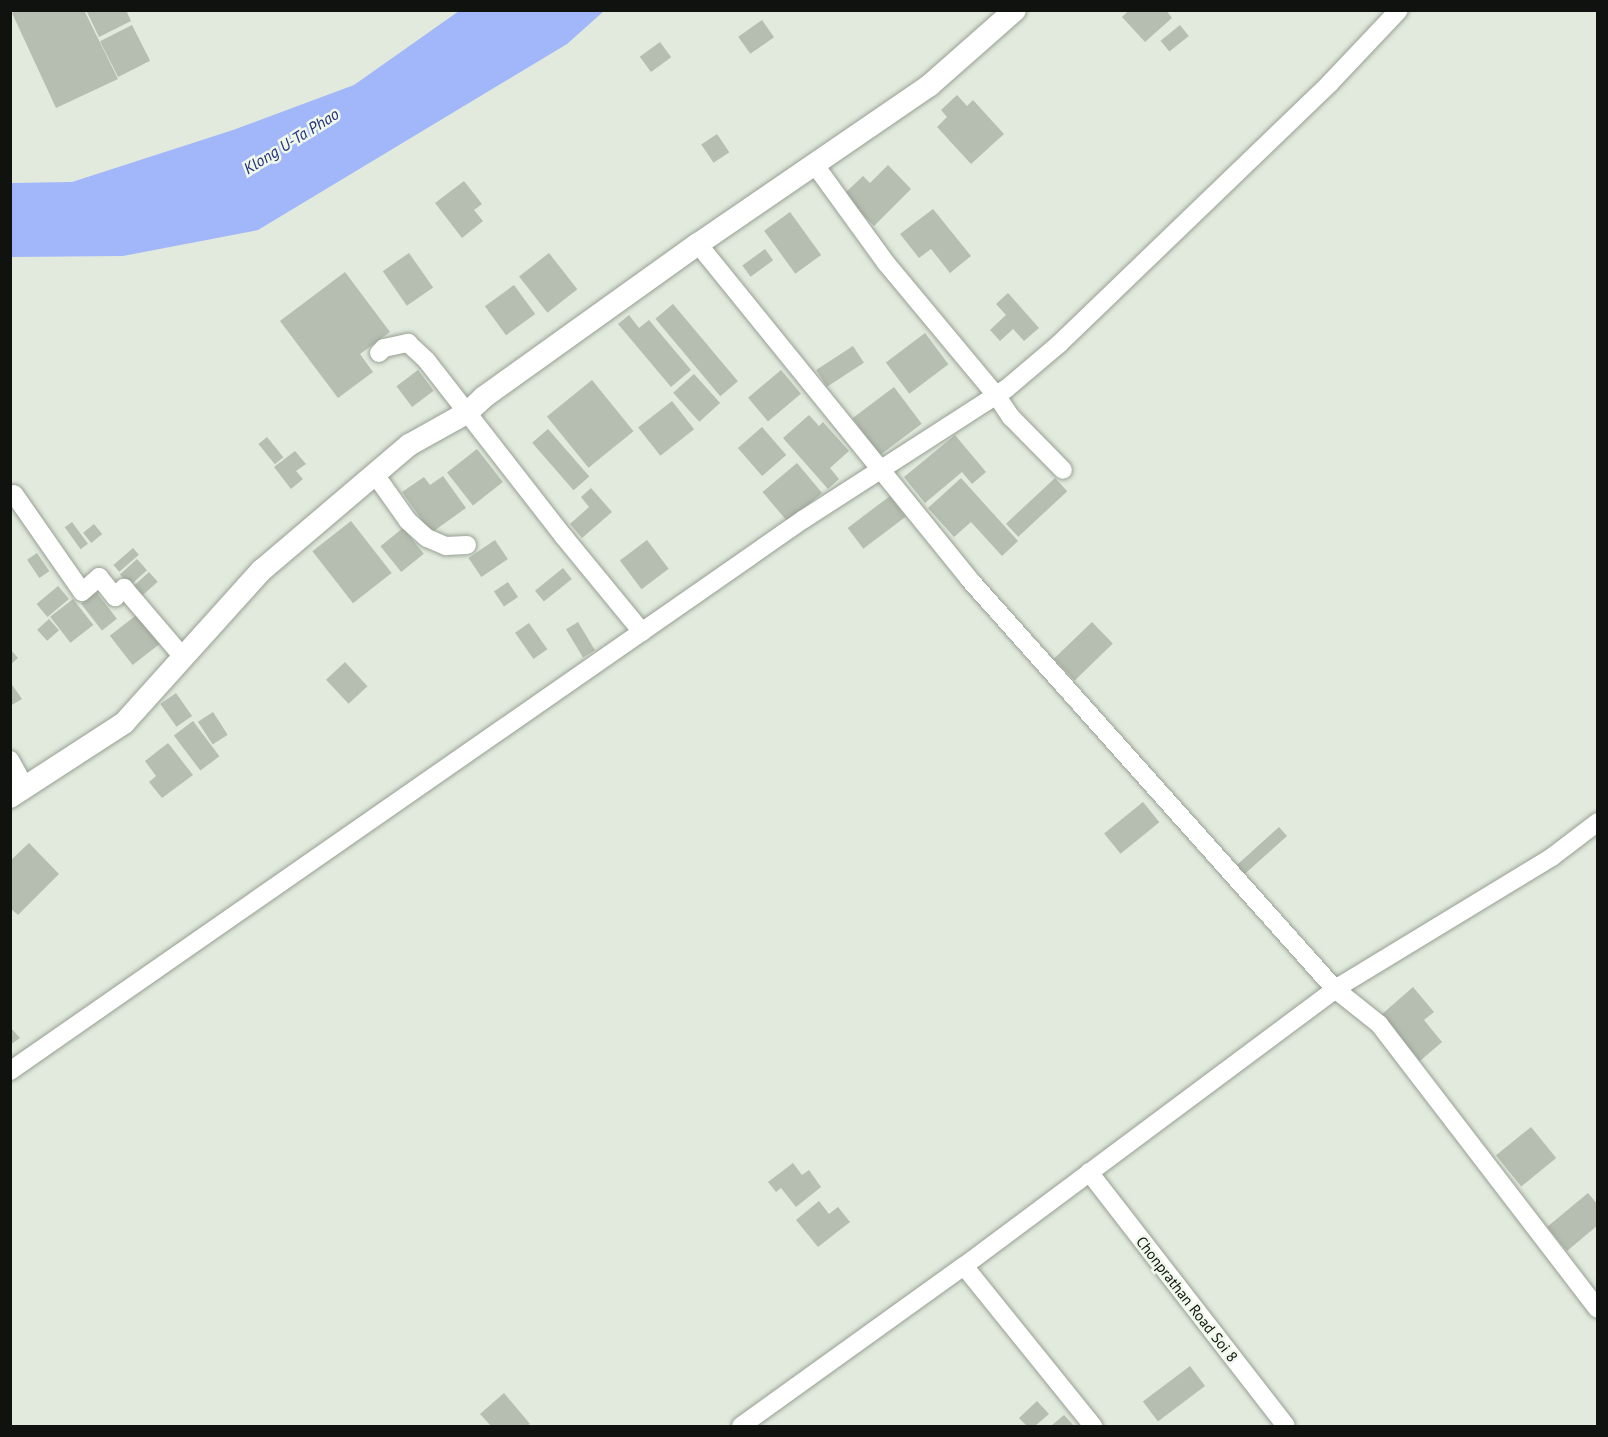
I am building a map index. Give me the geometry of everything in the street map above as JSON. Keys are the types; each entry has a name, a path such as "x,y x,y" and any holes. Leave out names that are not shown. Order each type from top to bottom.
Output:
{"street":[{"path":"10,760 18,792 124,723 262,570 374,473 409,445 468,412 484,397 698,244 930,84 1015,10"},
{"path":"10,1071 642,632 879,471 996,395 1059,344 1330,83 1399,10"},
{"path":"815,165 886,263 996,395 1011,417 1063,470"},
{"path":"698,244 879,471 969,579 1335,989 1379,1024 1598,1310"},
{"path":"379,353 384,348 408,343 427,361 564,537 642,632"},
{"path":"374,473 408,521 426,538 446,546 467,544"},
{"path":"14,494 82,592 99,577 115,597 124,588 182,657"},
{"path":"741,1426 964,1266 1335,989 1552,857 1598,822"},
{"name":"Chonprathan Road Soi 8","path":"1089,1172 1286,1426"},
{"path":"964,1266 1093,1426"}],"water":[{"name":"Klong U-Ta Phao","path":"459,11 604,11 567,44 258,230 123,256 11,257 11,183 72,182 233,130 354,85"}],"building":[{"path":"18,10 84,10 118,79 56,108 12,13"},
{"path":"86,10 126,10 131,21 99,37"},
{"path":"1129,10 1166,10 1172,18 1145,42 1122,17"},
{"path":"762,20 774,37 750,54 738,37"},
{"path":"132,25 150,61 118,77 100,41"},
{"path":"1180,25 1189,36 1169,52 1161,41"},
{"path":"660,42 671,57 651,72 640,57"},
{"path":"957,95 967,106 973,100 1004,134 971,164 937,127 947,117 941,110"},
{"path":"717,134 729,152 714,163 701,145"},
{"path":"888,165 911,189 874,226 843,195 863,176 870,183"},
{"path":"464,181 482,204 474,210 483,221 462,238 435,203"},
{"path":"933,209 971,256 950,273 931,249 919,258 900,234"},
{"path":"790,212 821,255 795,274 764,231"},
{"path":"765,249 773,260 751,277 742,265"},
{"path":"409,253 433,287 407,306 383,271"},
{"path":"549,253 577,289 547,313 519,276"},
{"path":"345,272 390,332 360,354 373,372 338,398 280,321"},
{"path":"514,285 535,314 506,335 485,306"},
{"path":"1008,293 1039,328 1024,341 1013,329 1000,341 990,330 1006,315 996,304"},
{"path":"673,304 738,381 720,396 655,319"},
{"path":"629,315 639,328 649,320 691,370 671,387 618,324"},
{"path":"925,333 948,364 909,394 886,362"},
{"path":"853,346 864,363 827,387 816,370"},
{"path":"418,370 434,391 412,407 396,386"},
{"path":"781,370 801,394 768,421 748,398"},
{"path":"694,374 720,403 699,422 673,393"},
{"path":"592,380 634,431 588,468 547,417"},
{"path":"894,387 922,424 880,455 852,418"},
{"path":"672,401 694,429 660,456 638,427"},
{"path":"809,415 819,426 823,422 849,451 830,468 839,479 828,489 783,438"},
{"path":"762,427 786,455 762,476 738,448"},
{"path":"548,429 589,477 573,490 532,443"},
{"path":"955,435 986,472 972,484 962,472 925,503 904,477"},
{"path":"267,437 283,457 275,464 258,444"},
{"path":"477,449 503,482 473,505 447,472"},
{"path":"295,451 306,464 296,471 303,479 291,489 274,467"},
{"path":"797,463 822,493 788,522 763,492"},
{"path":"443,476 466,508 431,533 402,492 424,477 430,485"},
{"path":"961,478 1018,541 1002,556 971,522 954,537 928,508"},
{"path":"1055,478 1067,491 1018,537 1006,524"},
{"path":"591,488 612,512 582,538 570,524 589,507 581,497"},
{"path":"890,496 906,517 863,549 848,528"},
{"path":"351,521 392,573 353,603 312,551"},
{"path":"72,522 88,544 81,549 65,527"},
{"path":"94,524 102,534 91,543 83,533"},
{"path":"403,528 424,554 401,572 380,546"},
{"path":"495,540 508,559 481,577 468,558"},
{"path":"647,540 669,569 642,589 620,560"},
{"path":"133,548 139,555 119,572 113,565"},
{"path":"37,553 49,571 39,578 27,560"},
{"path":"137,559 147,570 130,586 120,574"},
{"path":"563,568 572,579 544,602 535,591"},
{"path":"149,572 158,582 141,597 132,587"},
{"path":"508,582 518,597 504,606 494,592"},
{"path":"58,586 69,599 47,617 37,604"},
{"path":"96,592 117,619 102,630 81,604"},
{"path":"73,599 93,625 70,643 50,617"},
{"path":"139,613 162,642 133,665 110,636"},
{"path":"49,619 59,630 47,641 37,630"},
{"path":"578,622 595,650 583,657 566,629"},
{"path":"1092,622 1113,644 1075,680 1054,659"},
{"path":"529,623 547,649 533,659 515,633"},
{"path":"10,649 18,658 10,665"},
{"path":"345,662 368,686 348,704 326,680"},
{"path":"10,682 22,699 10,706"},
{"path":"176,693 192,716 176,727 160,704"},
{"path":"213,712 228,735 213,744 198,722"},
{"path":"193,721 219,756 200,771 174,735"},
{"path":"168,743 193,775 162,798 149,782 156,776 145,761"},
{"path":"1143,802 1159,822 1121,854 1104,833"},
{"path":"1279,827 1287,836 1242,876 1234,867"},
{"path":"29,843 59,874 18,915 10,908 10,861"},
{"path":"1413,987 1434,1012 1424,1020 1442,1042 1420,1061 1381,1015"},
{"path":"10,1027 20,1038 10,1045"},
{"path":"1531,1127 1556,1158 1521,1186 1496,1155"},
{"path":"793,1163 802,1175 809,1170 821,1187 796,1207 781,1188 776,1192 768,1182"},
{"path":"1588,1193 1598,1205 1598,1225 1567,1251 1547,1227"},
{"path":"819,1201 829,1214 838,1207 850,1222 818,1247 796,1220"},
{"path":"1190,1366 1205,1386 1158,1421 1143,1402"},
{"path":"504,1393 530,1424 491,1426 480,1414"},
{"path":"1037,1401 1049,1414 1035,1426 1027,1426 1019,1418"},
{"path":"1064,1415 1074,1426 1051,1426"}]}
